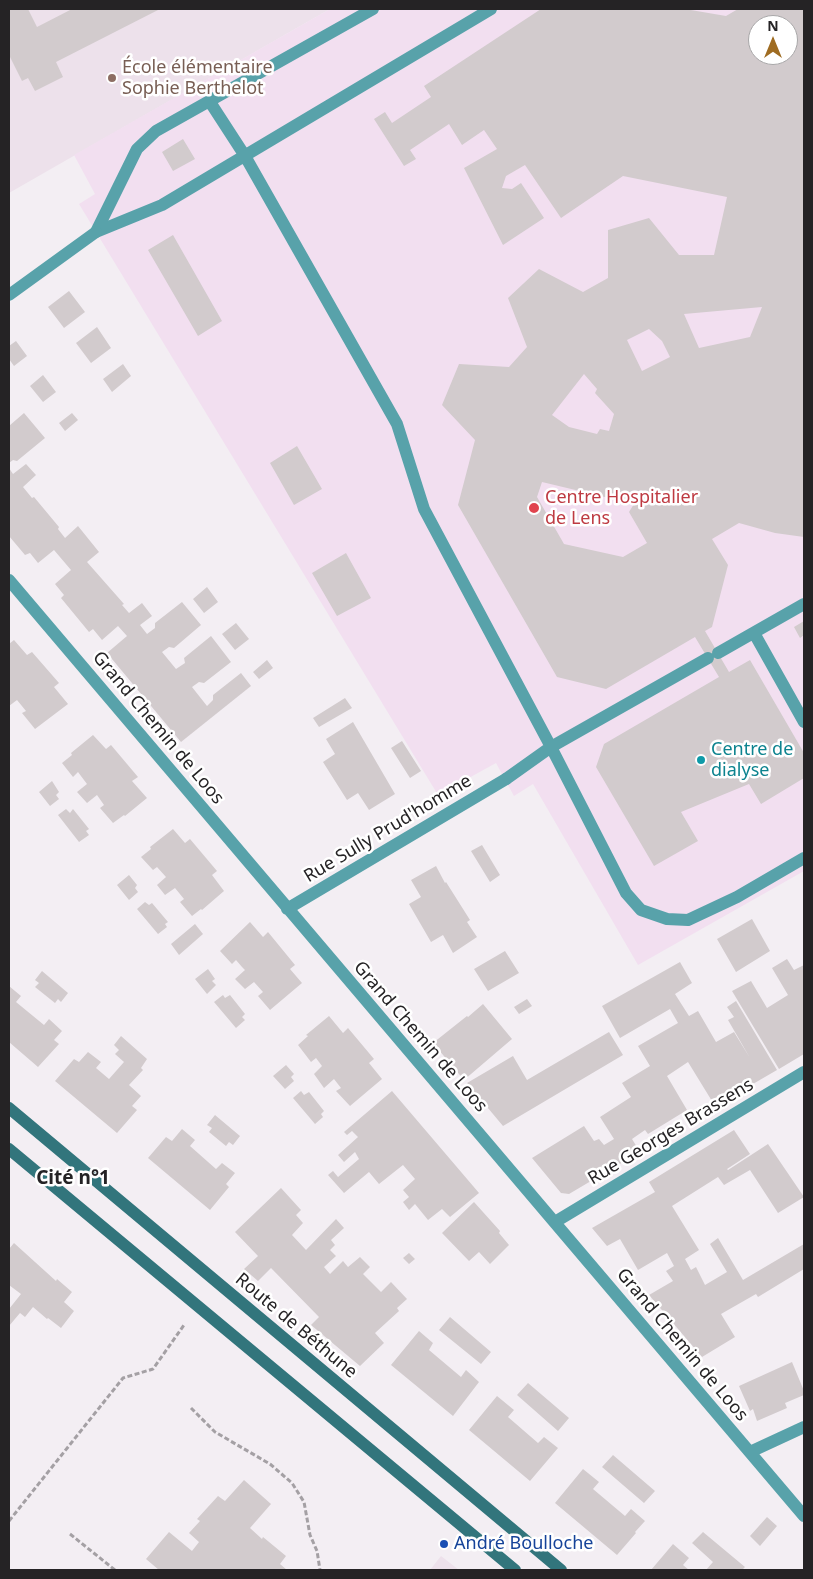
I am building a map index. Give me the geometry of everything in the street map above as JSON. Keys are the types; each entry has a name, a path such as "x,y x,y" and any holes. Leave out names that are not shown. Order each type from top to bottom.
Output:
{"main road":[{"name":"Route de Béthune","path":"9,1108 561,1570"},
{"path":"9,1149 515,1570"}],"street":[{"path":"96,232 137,150 156,131 373,9"},
{"path":"9,295 96,232 162,205 491,9"},
{"path":"210,102 245,156 397,424 424,509 551,746 626,893 641,910 667,919 688,920 737,897 804,858"},
{"name":"Grand Chemin de Loos","path":"9,580 804,1516"},
{"name":"Rue Sully Prud'homme","path":"288,909 506,779 551,746 804,604"},
{"path":"754,633 804,722"},
{"name":"Rue Georges Brassens","path":"555,1222 804,1072"},
{"path":"750,1452 804,1427"}],"path":[{"path":"9,1521 123,1378 153,1369 198,1307"},
{"path":"191,1408 215,1432 270,1464 292,1483 304,1502 310,1535 317,1551 320,1570"},
{"path":"70,1534 115,1570"}],"shaded area":[{"path":"30,9 330,9 9,193 9,20"},
{"name":"Centre Hospitalier de Lens","path":"330,9 804,9 804,871 638,965 533,784 514,796 496,763 438,795 79,204 95,194 74,155"},
{"path":"441,1556 459,1570 430,1570"}],"building":[{"path":"9,9 28,9 37,27 72,9 160,9 56,62 63,77 35,91 28,78 22,81 9,55"},
{"path":"541,9 685,9 726,16 738,9 804,9 804,537 775,533 739,523 712,539 728,565 712,627 705,631 729,672 750,660 804,753 804,778 761,804 749,784 681,812 698,841 654,866 596,767 604,744 719,677 695,637 606,689 557,677 458,505 475,440 442,405 459,364 509,367 527,347 508,298 539,269 583,292 608,278 608,230 649,218 679,255 714,255 727,197 623,176 561,218 525,165 506,176 502,188 512,189 521,183 544,218 503,245 464,168 497,149 484,130 462,145 449,124 410,150 416,159 404,166 374,119 385,112 392,123 431,97 424,86","holes":["762,307 750,337 699,348 684,314","649,329 662,341 670,357 642,371 627,340","584,374 597,389 595,393 614,414 609,431 600,429 597,434 569,427 552,415","542,482 634,504 629,512 647,543 623,557 564,544 537,497"]},
{"path":"183,139 195,159 173,171 162,152"},
{"path":"173,235 222,321 198,336 148,250"},
{"path":"69,291 85,312 64,328 48,307"},
{"path":"97,327 111,348 91,363 76,343"},
{"path":"16,341 27,356 14,366 9,359 9,346"},
{"path":"123,364 131,376 112,392 103,379"},
{"path":"43,375 56,392 43,402 30,386"},
{"path":"24,413 45,438 17,461 13,460 9,463 9,426"},
{"path":"72,413 78,420 65,431 59,423"},
{"path":"297,446 322,489 294,505 270,463"},
{"path":"26,464 36,475 23,487 59,527 58,529 65,538 78,526 99,552 87,562 124,604 122,605 129,613 142,603 152,616 140,625 147,634 155,628 155,623 182,602 201,625 174,648 169,647 162,652 176,669 185,663 184,658 211,636 231,662 204,683 199,682 192,687 207,706 213,700 213,695 241,673 251,686 181,742 107,653 127,636 118,626 102,640 93,629 89,632 61,598 64,595 55,584 71,570 54,550 38,563 30,553 25,555 9,536 9,468 13,474"},
{"path":"346,553 371,598 337,616 312,573"},
{"path":"207,587 218,602 204,613 193,599"},
{"path":"804,621 804,635 800,638 794,627"},
{"path":"236,623 249,639 235,650 222,634"},
{"path":"14,640 27,655 32,652 59,683 54,687 68,704 35,729 22,713 26,711 17,700 9,706 9,644"},
{"path":"267,660 273,668 259,679 253,672"},
{"path":"345,698 352,708 319,727 313,718"},
{"path":"353,722 395,794 369,810 358,793 347,800 323,762 335,754 326,739"},
{"path":"93,735 106,749 111,745 138,777 132,781 147,798 113,823 100,808 104,805 97,795 87,803 77,792 87,784 78,772 73,777 62,763"},
{"path":"402,741 421,771 410,778 391,748"},
{"path":"52,781 59,792 56,795 59,799 50,806 39,792"},
{"path":"66,809 70,813 73,809 89,829 86,831 89,835 79,842 58,815"},
{"path":"173,829 185,843 190,839 217,871 212,875 224,891 192,916 180,902 184,899 175,888 165,895 157,885 166,877 157,867 153,870 141,857 151,849 150,847"},
{"path":"482,845 500,875 490,882 471,851"},
{"path":"436,866 470,920 467,922 477,937 453,953 443,935 431,942 409,904 421,897 411,880"},
{"path":"129,875 137,885 135,888 138,892 129,900 117,885"},
{"path":"145,902 149,905 152,903 168,922 165,924 167,927 158,934 137,909"},
{"path":"752,919 770,951 736,972 717,939"},
{"path":"250,922 263,937 268,932 295,965 290,969 302,983 270,1010 258,996 263,992 254,982 245,989 235,979 245,970 236,960 232,964 220,951"},
{"path":"195,924 203,934 179,955 171,944"},
{"path":"505,951 519,973 488,991 474,969"},
{"path":"787,959 794,970 804,965 804,1054 779,1069 732,991 751,981 767,1008 788,995 772,968"},
{"path":"680,962 692,983 675,994 689,1016 698,1011 716,1042 734,1032 750,1058 728,1020 734,1017 727,1007 736,1001 777,1070 715,1106 688,1062 667,1076 687,1110 648,1134 645,1130 632,1139 640,1152 569,1194 561,1193 532,1158 584,1126 594,1141 599,1139 604,1145 614,1139 600,1117 631,1097 622,1083 650,1066 638,1046 678,1023 670,1009 620,1038 602,1006"},
{"path":"208,969 215,979 212,981 216,985 207,994 195,979"},
{"path":"42,971 68,993 61,1002 58,999 55,1003 35,987 39,983 35,980"},
{"path":"9,986 21,996 16,1002 44,1025 49,1019 62,1031 54,1040 59,1044 38,1067 9,1042"},
{"path":"223,995 225,998 230,995 245,1014 242,1017 245,1020 236,1028 214,1002"},
{"path":"527,999 532,1006 519,1014 514,1007"},
{"path":"483,1004 512,1039 464,1080 433,1043"},
{"path":"329,1016 343,1033 348,1028 374,1059 369,1063 382,1079 350,1106 336,1091 341,1088 334,1079 324,1088 314,1074 322,1066 316,1058 311,1062 298,1045 308,1036 306,1035"},
{"path":"609,1032 623,1055 503,1126 467,1083 513,1056 527,1080"},
{"path":"121,1036 147,1059 141,1068 143,1070 129,1085 141,1096 132,1106 137,1110 117,1133 55,1081 74,1059 79,1062 88,1052 101,1062 96,1068 109,1079 124,1062 115,1054 119,1050 114,1045"},
{"path":"286,1065 294,1074 291,1077 294,1081 285,1089 273,1076"},
{"path":"301,1091 304,1095 309,1092 324,1111 321,1114 323,1117 315,1124 293,1098"},
{"path":"392,1091 479,1193 450,1217 442,1209 428,1220 415,1204 409,1210 403,1202 409,1197 403,1190 415,1179 403,1165 379,1184 369,1172 344,1193 328,1175 333,1171 338,1177 359,1159 355,1152 344,1162 338,1155 358,1137 352,1131 347,1135 344,1132"},
{"path":"215,1115 240,1136 233,1145 229,1142 226,1146 209,1132 212,1128 207,1125"},
{"path":"182,1129 195,1140 190,1146 216,1169 222,1163 235,1173 226,1184 229,1187 210,1210 148,1158 166,1137 172,1141"},
{"path":"734,1130 750,1154 728,1170 768,1144 804,1197 778,1213 750,1170 724,1185 718,1177 672,1206 699,1250 685,1259 691,1270 696,1267 705,1285 727,1272 710,1244 718,1238 743,1280 804,1244 804,1269 758,1297 756,1294 721,1314 735,1337 702,1357 649,1295 673,1281 666,1271 674,1266 667,1253 638,1270 620,1239 607,1246 592,1228 655,1192 649,1182"},
{"path":"281,1188 301,1210 296,1215 303,1223 292,1235 306,1250 336,1219 344,1228 331,1240 335,1245 330,1250 336,1256 324,1267 330,1274 343,1261 348,1267 360,1257 370,1267 363,1274 381,1292 391,1282 407,1299 397,1308 399,1311 375,1333 384,1343 360,1366 311,1325 319,1317 271,1268 258,1281 244,1269 258,1256 235,1232"},
{"path":"474,1202 500,1231 499,1233 509,1245 490,1264 479,1252 469,1261 442,1233"},
{"path":"14,1243 56,1281 57,1279 72,1292 64,1302 74,1311 61,1328 33,1307 25,1317 20,1313 9,1326 9,1309 21,1294 9,1285 9,1249"},
{"path":"409,1253 415,1259 409,1264 403,1258"},
{"path":"450,1317 491,1352 481,1364 439,1330"},
{"path":"419,1331 433,1343 429,1350 461,1377 466,1370 479,1382 453,1416 391,1365"},
{"path":"792,1362 804,1395 785,1403 787,1408 757,1421 753,1409 750,1411 739,1386"},
{"path":"528,1383 569,1418 558,1431 517,1395"},
{"path":"497,1396 514,1410 508,1417 538,1443 544,1437 558,1448 530,1481 469,1430"},
{"path":"613,1455 655,1491 644,1503 602,1467"},
{"path":"583,1469 599,1482 593,1489 625,1516 631,1509 645,1521 617,1555 555,1503"},
{"path":"244,1480 271,1504 250,1528 286,1556 280,1564 287,1570 159,1570 146,1559 169,1532 192,1551 199,1542 189,1533 200,1521 197,1519 218,1496 225,1501"},
{"path":"767,1517 777,1526 760,1546 750,1536"},
{"path":"703,1532 745,1567 742,1570 706,1570 713,1562 692,1543"},
{"path":"673,1544 689,1558 683,1565 689,1570 651,1570"}],"place":[{"name":"École élémentaire Sophie Berthelot","path":"112,78"},
{"name":"Centre Hospitalier de Lens","path":"534,508"},
{"name":"Centre de dialyse","path":"701,760"},
{"name":"André Boulloche","path":"444,1544"}],"district":[{"name":"Cité n°1","path":"73,1179"}]}
